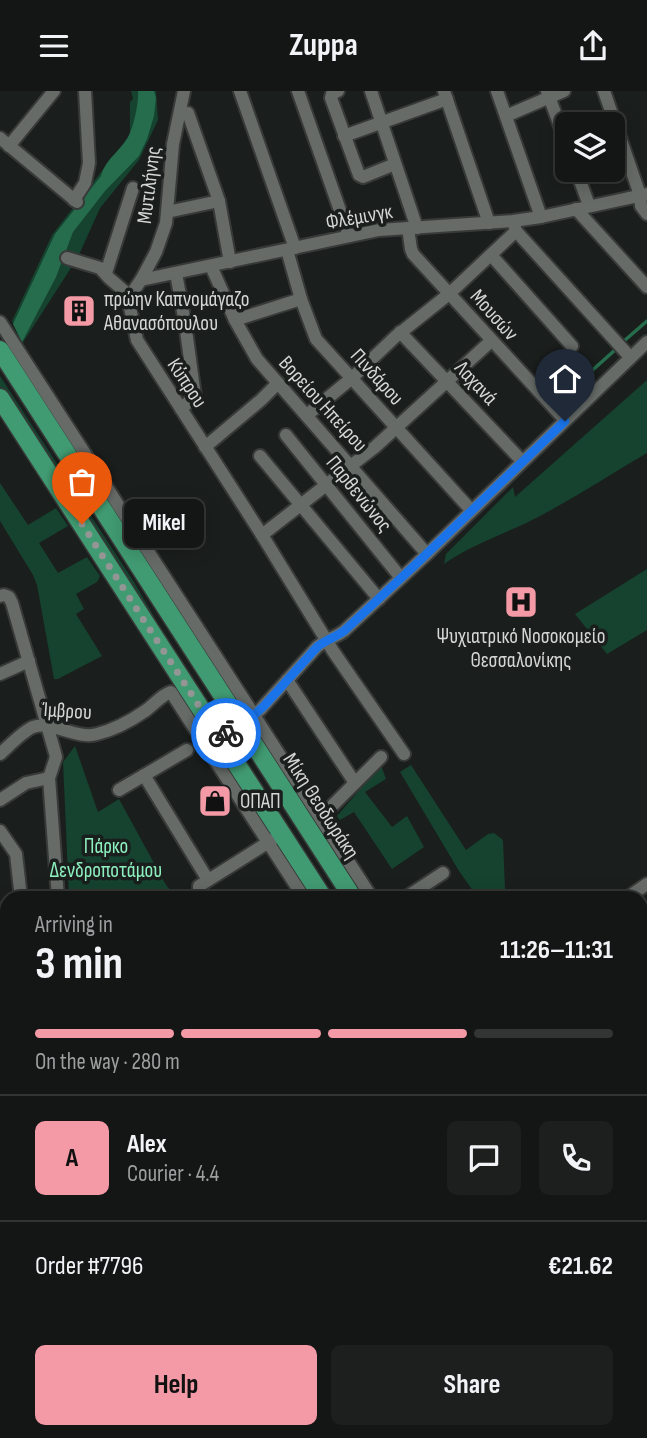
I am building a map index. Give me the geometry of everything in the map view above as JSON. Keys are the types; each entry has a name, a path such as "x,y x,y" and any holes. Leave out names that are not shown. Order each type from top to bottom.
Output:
{"highway":[{"name":"Μίκη Θεοδωράκη","path":"0,351 247,719 349,891"},
{"path":"0,398 274,838 317,891"}],"street":[{"path":"54,91 5,142 76,201 88,173 89,141 85,91"},
{"name":"Μυτιλήνης","path":"141,280 160,242 166,223 173,144 184,91"},
{"name":"Πινδάρου","path":"240,91 291,249 301,299 316,339 471,510"},
{"path":"298,91 349,236"},
{"name":"Μουσών","path":"371,91 413,228 411,251 565,421"},
{"path":"496,91 541,217"},
{"path":"506,116 548,94 564,91"},
{"path":"604,91 644,194 641,206 647,214"},
{"path":"335,93 344,136 359,175 363,177 395,165"},
{"path":"548,94 555,113"},
{"path":"344,136 382,123 446,95 489,223"},
{"path":"188,113 219,201 230,262"},
{"path":"580,182 589,205"},
{"path":"106,273 133,188"},
{"name":"Φλέμινγκ","path":"141,280 379,230 489,223 515,226 589,205 644,194"},
{"path":"167,212 219,201"},
{"path":"576,209 647,287"},
{"path":"307,415 400,333 449,295 491,255 515,226 631,357"},
{"path":"491,255 572,346"},
{"path":"67,258 100,268 130,296 141,280"},
{"name":"Βορείου Ηπείρου","path":"211,266 235,320 257,359 427,554"},
{"path":"176,274 195,396 181,409"},
{"name":"Κύπρου","path":"130,296 129,303 137,339 326,640 404,754"},
{"path":"235,320 301,299"},
{"path":"0,322 210,646 247,719 321,817 368,891"},
{"name":"Λαχανά","path":"400,333 522,461"},
{"path":"262,535 397,428 491,341"},
{"path":"212,741 264,706 310,654 326,640 344,631 379,599 647,342"},
{"path":"205,447 278,383"},
{"name":"Παρθενώνος","path":"286,435 401,578"},
{"path":"260,456 379,599"},
{"path":"2,596 9,597 12,603 56,757 49,779 57,891"},
{"path":"0,674 29,661"},
{"path":"287,680 355,783"},
{"name":"Ίμβρου","path":"0,754 29,729 40,726 89,736 100,734 145,711 171,692 212,741"},
{"path":"119,790 187,750"},
{"path":"321,817 381,757"},
{"path":"144,775 202,888 274,838 300,891"},
{"path":"0,800 26,783 49,779"},
{"path":"0,831 16,854 21,891"},
{"path":"416,891 443,873"}],"green space":[{"path":"131,91 156,91 158,120 139,160 100,208 78,257 22,344 12,321 52,235 130,135 130,102 133,99"},
{"path":"0,376 156,620 141,602 0,387"},
{"path":"647,380 647,453 553,509 467,550 444,564 446,554 513,487 515,497"},
{"path":"0,483 28,525 56,508 68,526 39,543 58,573 87,557 100,576 97,582 76,594 84,609 76,614 102,656 58,679 54,679 37,585 0,521"},
{"path":"647,569 647,630 607,654 575,614"},
{"name":"Πάρκο Δενδροποτάμου","path":"75,746 98,812 119,799 171,891 69,891 63,762"},
{"path":"381,765 386,779 365,792 392,827 407,816 424,847 392,869 354,812 340,820 337,816"},
{"path":"411,765 466,850 488,834 494,833 503,840 505,891 473,891 400,772"}],"shaded area":[{"path":"138,91 154,91 156,98 147,139 139,156 105,191 73,232 56,277 22,342 13,324 55,234 101,176 129,135 136,113"}],"waterway":[{"path":"624,341 647,321"},
{"path":"567,393 615,350"}],"way so far":[{"path":"82,524 219,737 226,733"}],"place":[{"name":"πρώην Καπνομάγαζο Αθανασόπουλου","path":"79,311"},
{"name":"Mikel","path":"82,524"},
{"name":"Ψυχιατρικό Νοσοκομείο Θεσσαλονίκης","path":"521,602"},
{"name":"ΟΠΑΠ","path":"215,801"}],"route":[{"path":"226,733 264,706 317,647 344,631 565,421"}]}
